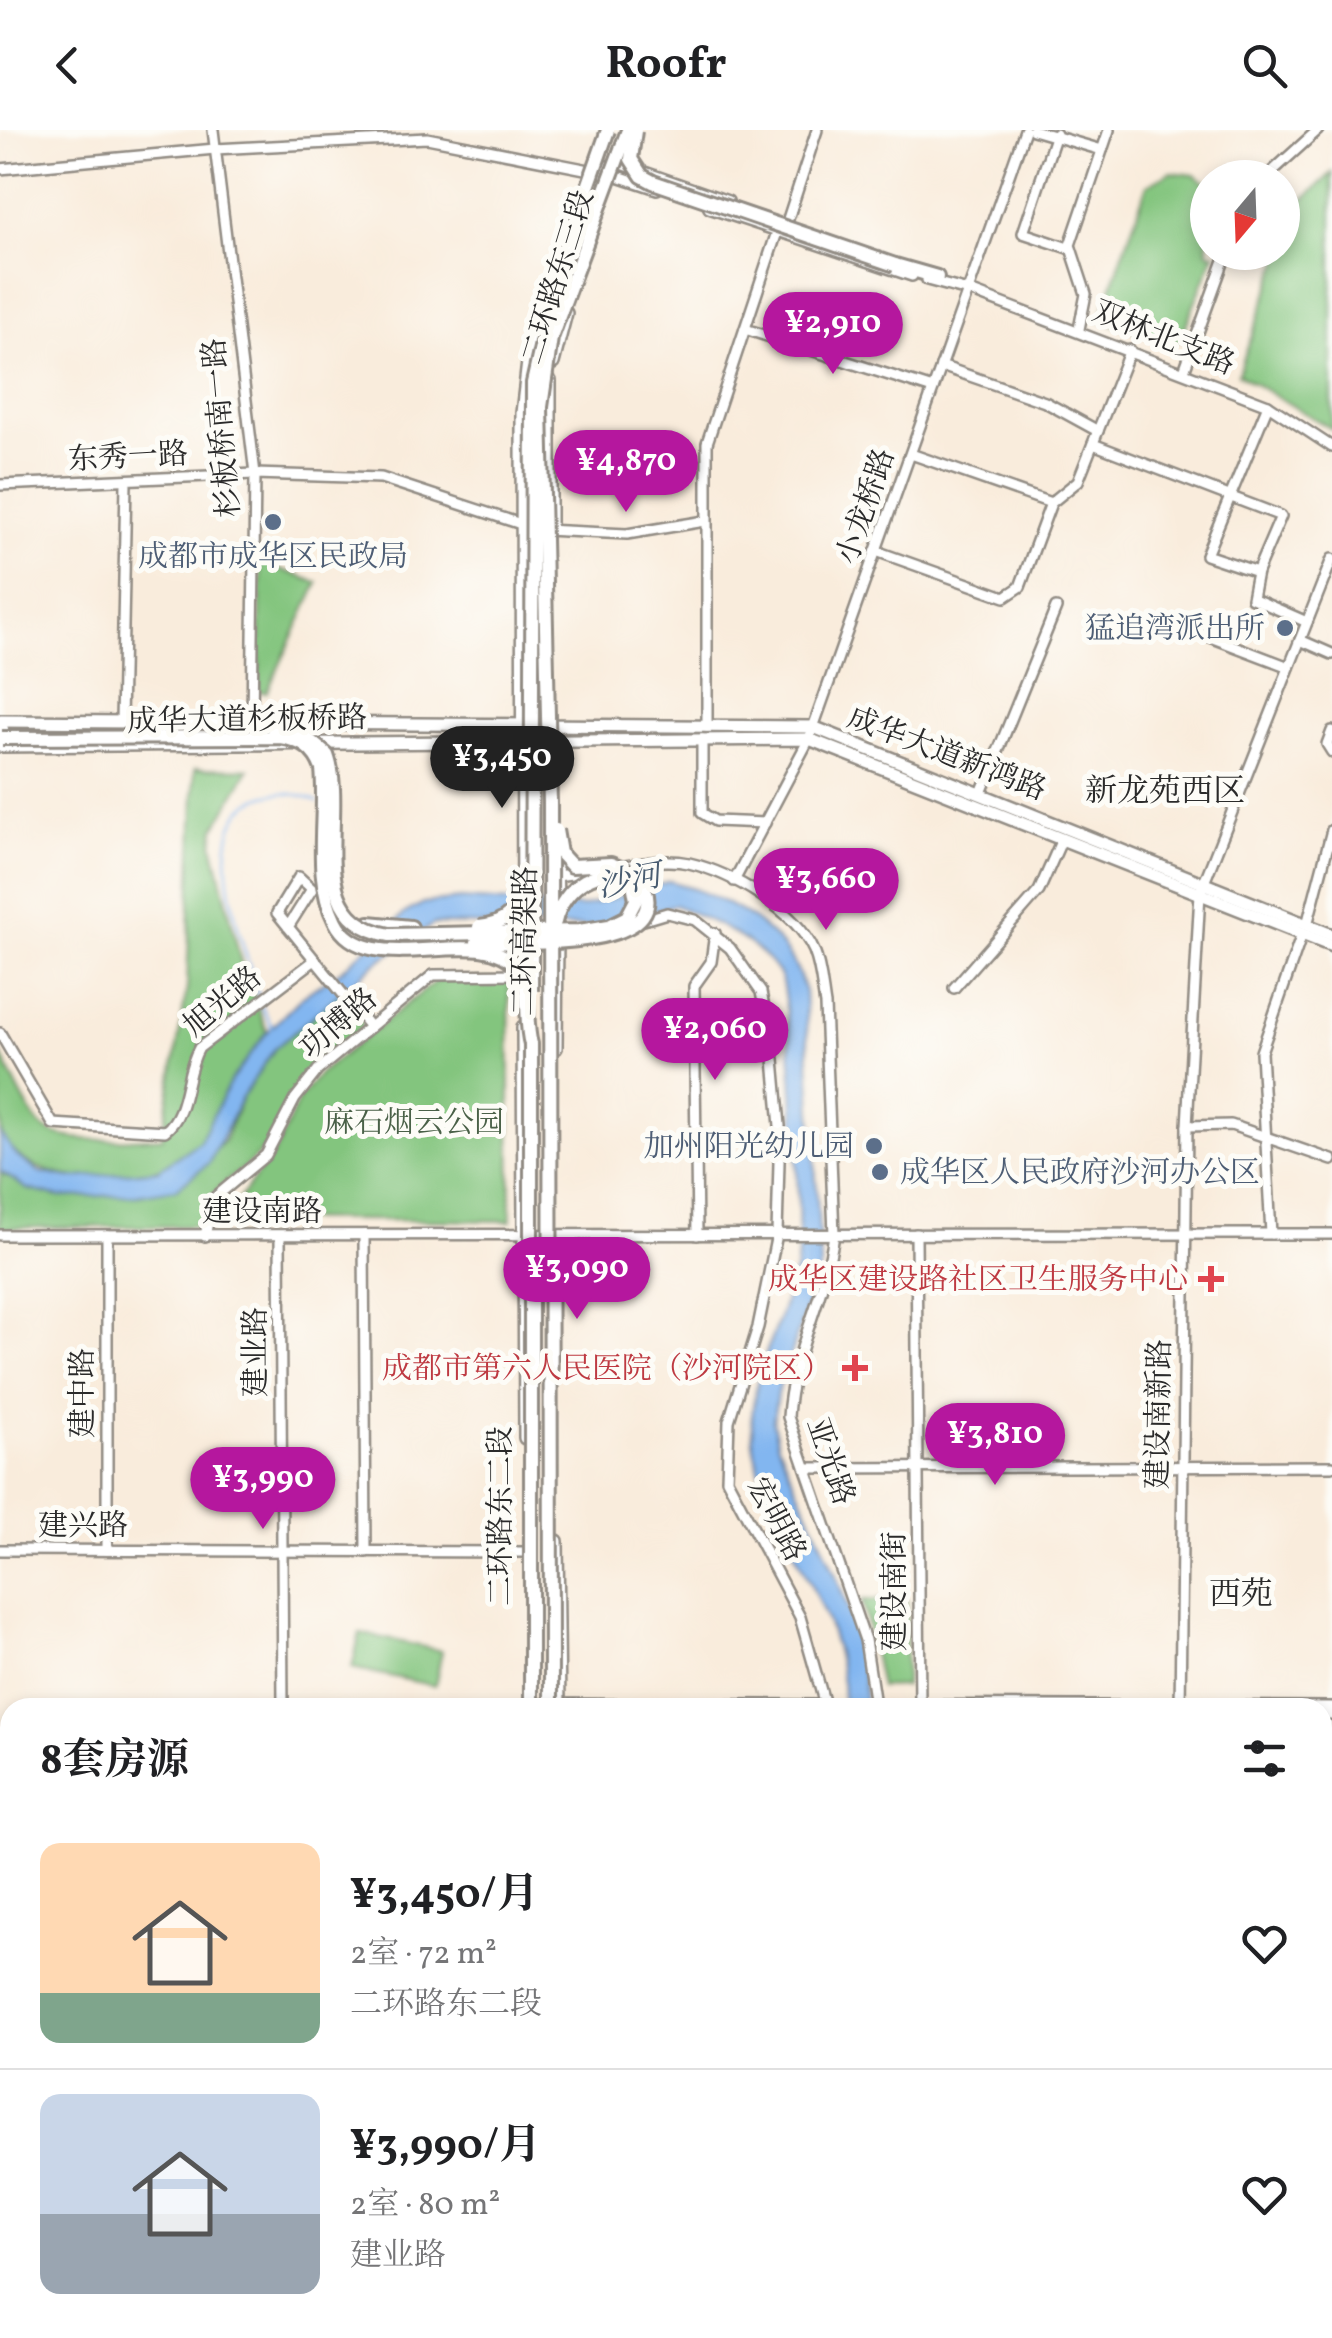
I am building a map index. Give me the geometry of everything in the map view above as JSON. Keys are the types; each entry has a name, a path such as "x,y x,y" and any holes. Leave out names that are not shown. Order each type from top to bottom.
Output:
{"highway":[{"name":"二环高架路","path":"527,1698 532,397 544,325 604,130"},
{"name":"二环高架路","path":"557,1698 543,382 551,338 631,130"},
{"path":"631,130 631,159 642,176 653,182 937,277"},
{"path":"1,733 280,738 298,742 315,754 322,769 333,898 342,933 368,947 492,951 509,959 524,980 530,1044"},
{"path":"333,898 346,926 377,942 569,942 626,928 642,913 644,883 622,866 580,868 566,861 560,853 550,804"},
{"path":"333,898 360,919 377,926 490,926 504,920 518,904 531,842"},
{"path":"333,898 352,920 390,935 430,935 542,932 561,932 580,932 627,918 636,900 633,882 610,874 572,887 560,902 555,920 554,935 549,959"}],"main road":[{"name":"二环路东三段","path":"554,741 548,410 553,365 570,299 631,130"},
{"name":"二环路东三段","path":"523,724 520,523 528,362 589,176"},
{"name":"成华大道杉板桥路","path":"1,733 120,721 523,724"},
{"name":"成华大道新鸿路","path":"523,724 704,733 811,733 981,793 1305,929 1332,946"},
{"name":"二环路东二段","path":"523,724 527,1698"},
{"name":"成华大道杉板桥路","path":"1,733 554,741"},
{"name":"成华大道新鸿路","path":"554,741 704,733"},
{"name":"成华大道新鸿路","path":"811,733 1062,839 1201,888"},
{"name":"二环路东二段","path":"554,741 557,1698"},
{"name":"成华大道新鸿路","path":"1305,929 1332,934"}],"street":[{"name":"杉板桥南一路","path":"212,130 255,474 252,722"},
{"path":"786,222 817,130"},
{"name":"小龙桥路","path":"734,881 811,733 1024,130"},
{"path":"1033,130 1102,150"},
{"path":"1078,329 1086,294 1071,250 1109,130"},
{"path":"1285,160 1318,130"},
{"path":"1056,134 1023,233 1071,250"},
{"path":"0,169 215,149 427,138 589,176 617,169 786,222 968,290"},
{"path":"617,169 894,272 968,290"},
{"path":"765,823 714,821 702,814 705,521 707,444 778,232"},
{"path":"1184,372 1221,270"},
{"name":"双林北支路","path":"968,290 1268,405 1332,448"},
{"path":"744,328 933,389"},
{"path":"876,551 1005,596 1020,586 1051,503 1078,481 1130,350"},
{"path":"941,366 1045,402 1098,431"},
{"path":"1257,572 1206,555 1268,405"},
{"path":"1092,444 1282,516 1257,572 1252,598 1307,622"},
{"path":"911,454 1051,503"},
{"name":"东秀一路","path":"0,485 255,474 381,478 550,532 627,534 705,521"},
{"path":"120,721 126,482"},
{"name":"建设南新路","path":"1180,1698 1187,1126 1201,888 1332,559"},
{"path":"981,793 1056,608"},
{"path":"1184,627 1289,667"},
{"path":"1300,640 1332,654"},
{"path":"1332,731 1327,744 1332,752"},
{"path":"1270,1234 1261,1052 1305,929 1332,830"},
{"path":"954,988 1039,891 1062,839"},
{"name":"亚光路","path":"557,876 678,861 734,881 788,916 813,948 825,1005 832,1234 830,1269 789,1406 792,1430 865,1640 871,1698"},
{"path":"288,928 312,889 299,877 277,914 288,928 314,960 370,1027"},
{"path":"557,938 607,934 667,913 695,920 714,933 711,962 694,986 697,1235"},
{"name":"宏明路","path":"714,933 761,992 774,1059 783,1234 729,1421 727,1479 800,1616 823,1698"},
{"name":"旭光路","path":"0,1034 53,1124 166,1131 178,1119 192,1060 199,1048 314,960"},
{"name":"功博路","path":"205,1236 213,1199 266,1155 311,1079 433,975 523,974"},
{"path":"1187,1126 1222,1124 1332,1160"},
{"path":"783,1234 1332,1234"},
{"name":"建设南路","path":"0,1235 783,1234"},
{"name":"建设南街","path":"916,1234 920,1698"},
{"name":"建中路","path":"107,1236 107,1550"},
{"name":"建业路","path":"280,1236 282,1698"},
{"path":"364,1236 366,1552"},
{"path":"807,1468 1332,1466"},
{"name":"建兴路","path":"0,1550 525,1552"}],"green space":[{"path":"1171,172 1190,174 1190,270 1208,270 1180,340 1167,342 1100,320 1147,185"},
{"path":"1332,173 1332,429 1238,374 1276,270 1300,270 1300,203"},
{"path":"261,562 318,583 267,692 259,692"},
{"path":"195,768 249,769 215,828 213,844 241,962 267,1032 200,1141 169,1165 118,1178 62,1175 37,1167 16,1154 2,1136 0,1052 27,1107 48,1131 97,1140 162,1137 187,988"},
{"name":"麻石烟云公园","path":"437,980 509,980 511,1221 224,1219 277,1148 299,1099 319,1074"},
{"path":"338,995 364,1025 307,1076 267,1145 209,1201 201,1226 0,1228 0,1171 5,1176 137,1195 176,1189 224,1141 242,1097 275,1048"},
{"path":"862,1600 907,1601 905,1686 880,1687"},
{"path":"360,1633 442,1651 435,1686 352,1668"}],"water":[{"path":"670,881 714,897 771,934 797,970 805,992 821,1265 777,1394 773,1422 778,1445 847,1606 863,1673 864,1698 842,1698 833,1639 777,1517 755,1453 752,1428 758,1380 797,1262 797,1165 788,1025 780,976 760,952 733,933 674,905 593,927 434,924 376,963 275,1048 242,1097 209,1163 176,1189 137,1195 60,1197 27,1189 0,1171 0,1133 18,1157 40,1172 70,1178 158,1170 200,1141 230,1082 267,1032 303,996 342,970 405,913 424,903 461,899 582,907"}],"waterway":[{"path":"259,997 229,887 227,856 231,829 243,808 265,796 292,794 318,802"},
{"path":"261,1005 273,1029"}],"place":[{"name":"成都市成华区民政局","path":"273,522"},
{"name":"猛追湾派出所","path":"1285,628"},
{"name":"加州阳光幼儿园","path":"874,1146"},
{"name":"成华区人民政府沙河办公区","path":"880,1172"},
{"name":"成华区建设路社区卫生服务中心","path":"1211,1279"},
{"name":"成都市第六人民医院（沙河院区）","path":"855,1368"}],"district":[{"name":"新龙苑西区","path":"1165,790"},
{"name":"西苑","path":"1241,1593"}],"water label":[{"name":"沙河","path":"629,880"}]}
